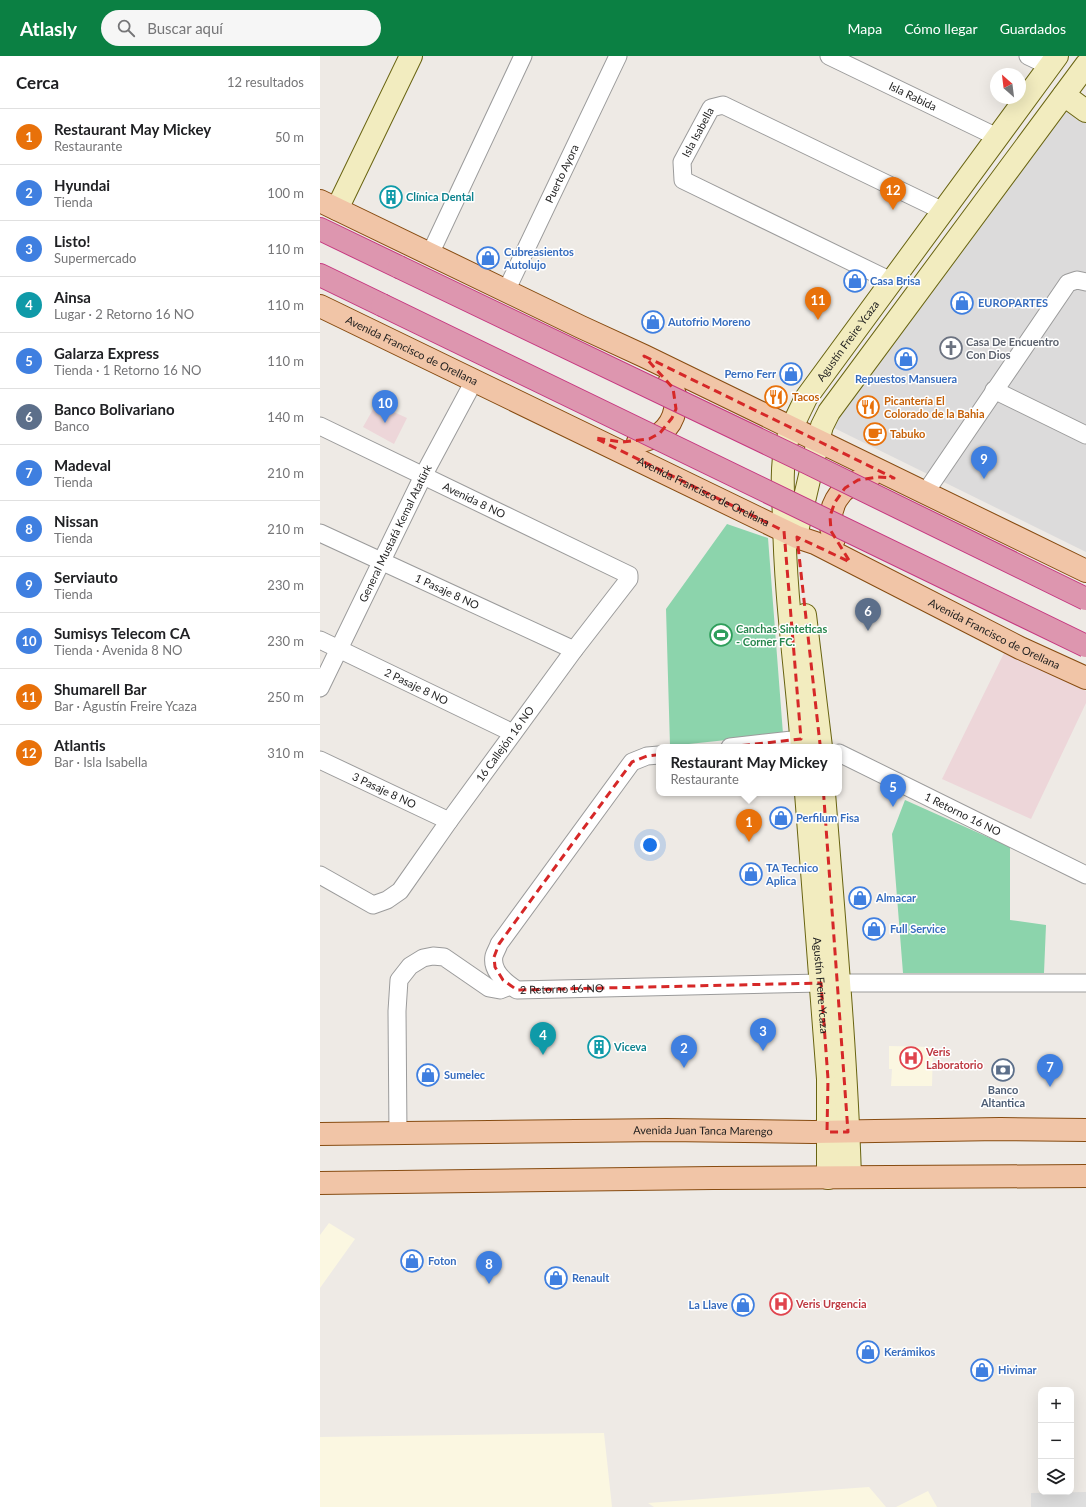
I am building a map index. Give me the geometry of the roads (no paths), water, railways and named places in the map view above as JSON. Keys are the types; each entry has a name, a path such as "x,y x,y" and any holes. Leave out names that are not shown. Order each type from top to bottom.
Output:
{"highway":[{"path":"320,229 808,463 1086,599"},
{"path":"320,275 1086,646"}],"main road":[{"path":"411,56 329,205 1086,571"},
{"name":"Agustín Freire Ycaza","path":"818,744 799,565 790,534 783,468 786,445 806,398 1053,61"},
{"name":"Agustín Freire Ycaza","path":"790,534 798,524 822,426 829,412 1086,65"},
{"path":"1064,95 1086,111"},
{"name":"Avenida Francisco de Orellana","path":"320,306 595,438 790,534 815,543 1020,648 1086,678"},
{"path":"595,438 622,442 636,442 649,439 660,433 672,418 676,409 673,388 644,356"},
{"path":"850,562 835,542 831,531 830,516 835,502 846,488 858,480 878,477 894,478"},
{"name":"Agustín Freire Ycaza","path":"806,796 830,983"},
{"name":"Agustín Freire Ycaza","path":"824,796 830,983 828,1079 838,1132 850,1177"},
{"name":"Avenida Juan Tanca Marengo","path":"320,1134 666,1130 838,1132 1000,1129 1086,1130"},
{"name":"Agustín Freire Ycaza","path":"828,1178 838,1132"},
{"path":"320,1183 1086,1176"}],"street":[{"path":"430,254 523,56"},
{"name":"Puerto Ayora","path":"506,291 618,56"},
{"name":"Isla Rabida","path":"828,56 997,137"},
{"path":"1028,56 1053,61"},
{"name":"Isla Isabella","path":"891,281 683,180 682,162 711,108 723,105 943,211"},
{"path":"925,493 1068,283 1077,280 1086,282"},
{"name":"General Mustafá Kemal Atatürk","path":"320,688 423,476 474,381"},
{"path":"994,390 1086,435"},
{"name":"Avenida 8 NO","path":"320,426 629,575"},
{"name":"1 Pasaje 8 NO","path":"320,533 574,650"},
{"name":"16 Callejón 16 NO","path":"320,875 373,905 387,900 400,891 449,821 574,650 627,583 629,575"},
{"name":"2 Pasaje 8 NO","path":"320,640 513,733"},
{"name":"2 Retorno 16 NO","path":"656,755 647,756 632,762 499,944 494,957 495,967 503,980 517,990 830,983"},
{"name":"1 Retorno 16 NO","path":"842,758 1086,875"},
{"name":"3 Pasaje 8 NO","path":"320,760 449,821"},
{"path":"398,1134 397,1011 399,980 410,966 423,958 433,956 444,957 489,988 500,990 510,986"},
{"path":"830,983 1086,983"}],"place":[{"name":"Clínica Dental","path":"391,197"},
{"name":"Atlantis","path":"893,210"},
{"name":"Cubreasientos Autolujo","path":"488,258"},
{"name":"Casa Brisa","path":"855,281"},
{"name":"EUROPARTES","path":"962,303"},
{"name":"Shumarell Bar","path":"818,320"},
{"name":"Autofrio Moreno","path":"653,322"},
{"name":"Casa De Encuentro Con Dios","path":"951,348"},
{"name":"Repuestos Mansuera","path":"906,359"},
{"name":"Perno Ferr","path":"791,374"},
{"name":"Tacos","path":"776,397"},
{"name":"Picantería El Colorado de la Bahia","path":"868,407"},
{"name":"Sumisys Telecom CA","path":"385,423"},
{"name":"Tabuko","path":"875,434"},
{"name":"Serviauto","path":"984,479"},
{"name":"Banco Bolivariano","path":"868,631"},
{"name":"Canchas Sinteticas - Corner FC.","path":"721,635"},
{"name":"Galarza Express","path":"893,807"},
{"name":"Perfilum Fisa","path":"781,818"},
{"name":"Restaurant May Mickey","path":"749,842"},
{"name":"TA Tecnico Aplica","path":"751,874"},
{"name":"Almacar","path":"860,898"},
{"name":"Full Service","path":"874,929"},
{"name":"Viceva","path":"599,1047"},
{"name":"Listo!","path":"763,1051"},
{"name":"Ainsa","path":"543,1055"},
{"name":"Veris Laboratorio","path":"911,1058"},
{"name":"Hyundai","path":"684,1068"},
{"name":"Banco Altantica","path":"1003,1070"},
{"name":"Sumelec","path":"428,1075"},
{"name":"Madeval","path":"1050,1087"},
{"name":"Foton","path":"412,1261"},
{"name":"Renault","path":"556,1278"},
{"name":"Nissan","path":"489,1284"},
{"name":"Veris Urgencia","path":"781,1304"},
{"name":"La Llave","path":"743,1305"},
{"name":"Kerámikos","path":"868,1352"},
{"name":"Hivimar","path":"982,1370"}]}
